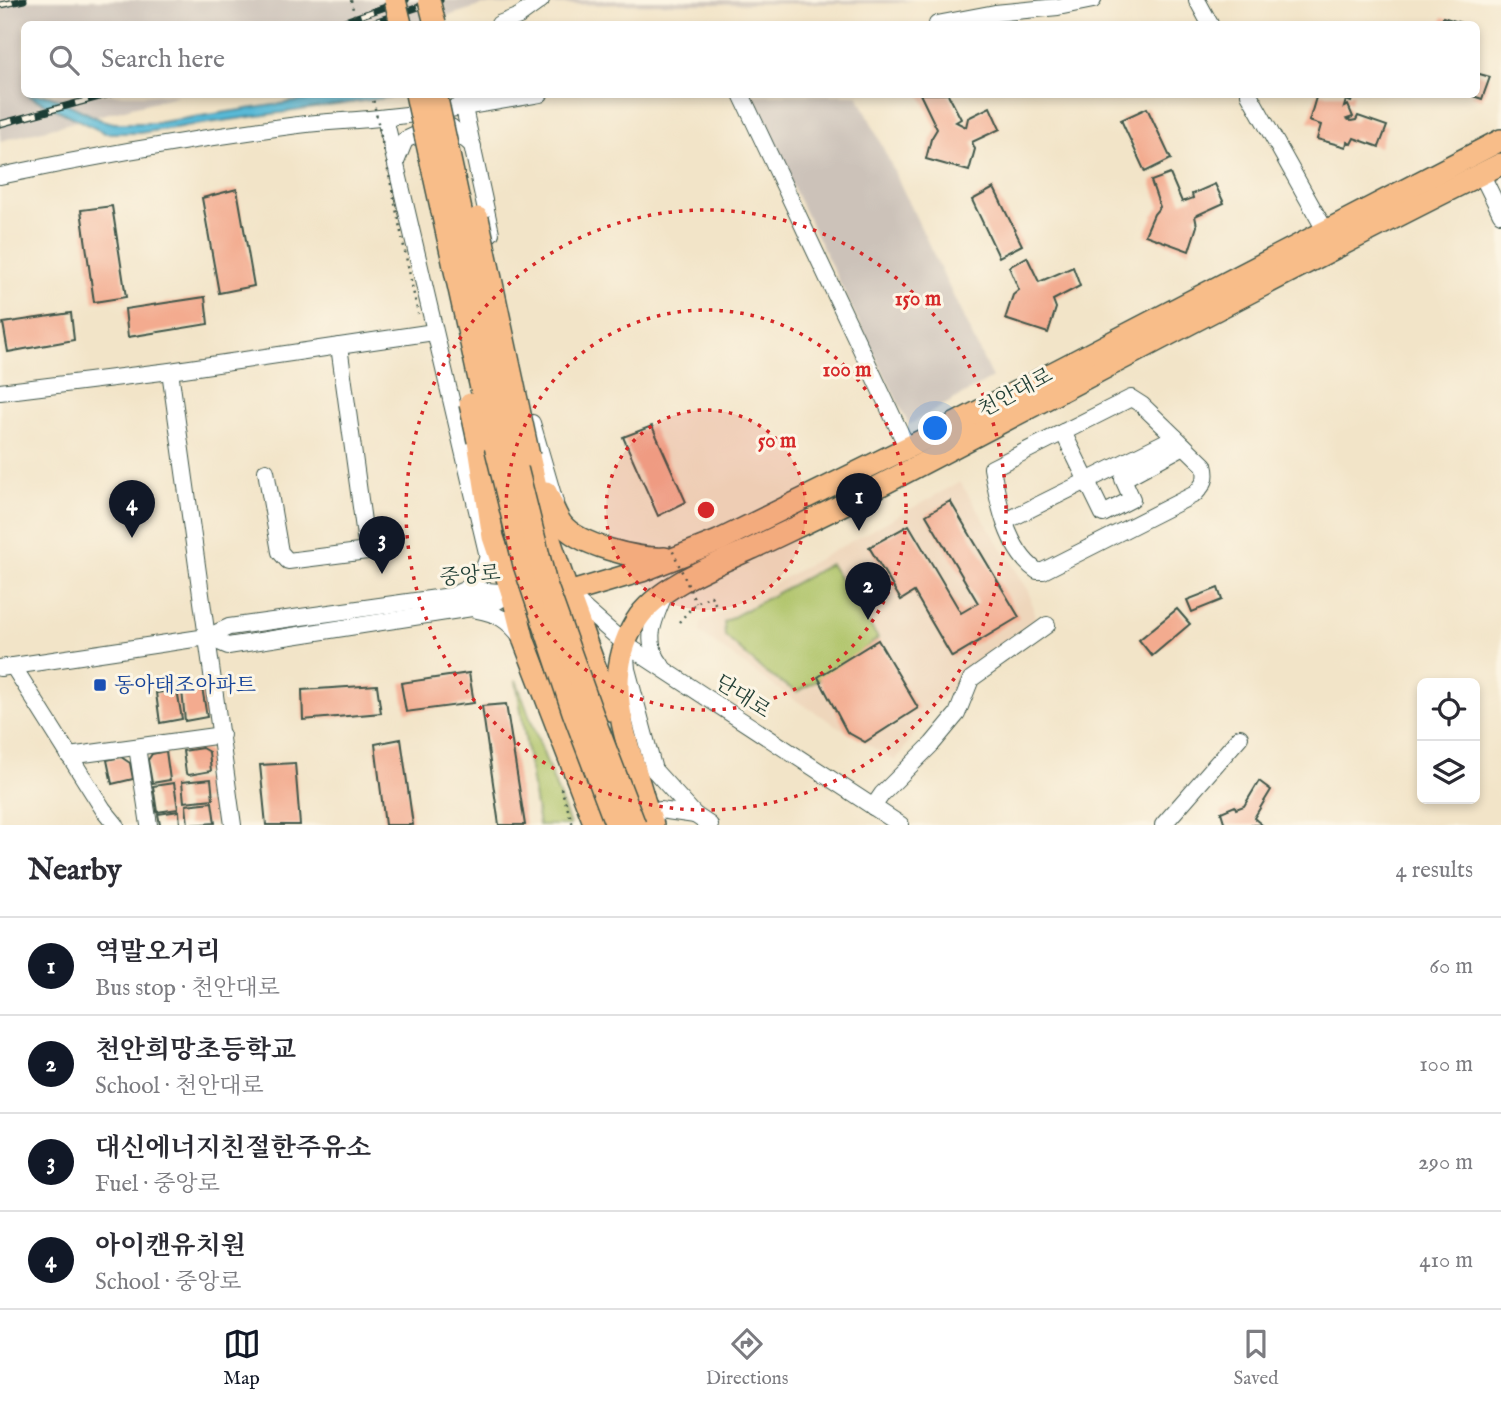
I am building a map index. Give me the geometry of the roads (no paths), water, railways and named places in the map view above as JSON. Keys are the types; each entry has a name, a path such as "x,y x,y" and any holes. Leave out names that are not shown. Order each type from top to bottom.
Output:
{"main road":[{"path":"382,0 387,21"},
{"path":"395,0 400,21"},
{"path":"415,0 419,21"},
{"path":"429,0 434,21"},
{"path":"404,98 478,441 491,547 512,593 524,641 594,825"},
{"path":"417,98 480,384 524,565 573,712 617,825"},
{"path":"437,98 512,448 546,584 635,825"},
{"path":"458,99 545,525 654,825"},
{"name":"천안대로","path":"705,569 836,508 1330,239 1501,140"},
{"name":"천안대로","path":"512,593 568,593 642,571 673,551 718,541 1330,239 1501,164"},
{"path":"529,456 562,524 598,546 623,554 652,559 673,551"},
{"path":"568,593 616,589 705,569"},
{"path":"643,796 620,719 616,687 621,656 636,620 654,600 705,569"}],"street":[{"path":"506,21 519,16 541,0"},
{"path":"953,21 995,13 1058,8 1093,0"},
{"path":"1197,0 1208,21"},
{"path":"743,98 907,447"},
{"path":"1251,98 1330,239"},
{"path":"0,176 93,156 169,144 300,125 385,118 458,99"},
{"path":"433,128 458,99"},
{"path":"458,99 472,146 534,434 562,524"},
{"name":"중앙로","path":"385,118 434,332 491,547"},
{"path":"396,162 405,140 433,128 451,127 472,146"},
{"path":"1481,173 1501,214"},
{"path":"0,392 170,371 434,332"},
{"path":"266,471 280,552 288,561 367,551 339,346"},
{"path":"170,371 233,825"},
{"path":"1131,398 1181,438 1203,465 1206,483 1195,494 1043,571 1037,571 1021,556 1011,538 992,468 1063,432 1131,398"},
{"path":"1063,432 1104,514 1132,499 1123,479 1181,438"},
{"path":"1006,521 1181,438"},
{"path":"439,599 470,589 485,569 491,547"},
{"name":"중앙로","path":"7,667 207,637 229,627 487,591 512,593"},
{"name":"중앙로","path":"207,637 228,646 491,605 512,593"},
{"name":"단대로","path":"568,593 625,644 901,825"},
{"path":"665,593 650,638 655,656 666,671"},
{"path":"467,608 496,614 510,623 524,641"},
{"path":"873,807 957,714 971,679 1047,625"},
{"path":"625,644 627,669 654,770 695,815 710,825"},
{"path":"7,667 116,825"},
{"path":"69,756 222,735"},
{"path":"1163,825 1240,737"},
{"path":"137,747 149,825"},
{"path":"654,825 655,814 660,810 695,815"}],"water":[{"path":"33,98 55,98 101,120 114,123 155,123 319,98 384,98 139,133 105,133"}],"railway":[{"path":"0,5 24,0"},
{"path":"345,21 406,0"},
{"path":"377,21 440,0"},
{"path":"0,124 95,98"}],"place":[{"name":"역말오거리","path":"859,531"},
{"name":"아이캔유치원","path":"132,538"},
{"name":"대신에너지친절한주유소","path":"382,574"},
{"name":"천안희망초등학교","path":"868,620"},
{"name":"동아태조아파트","path":"100,685"}]}
